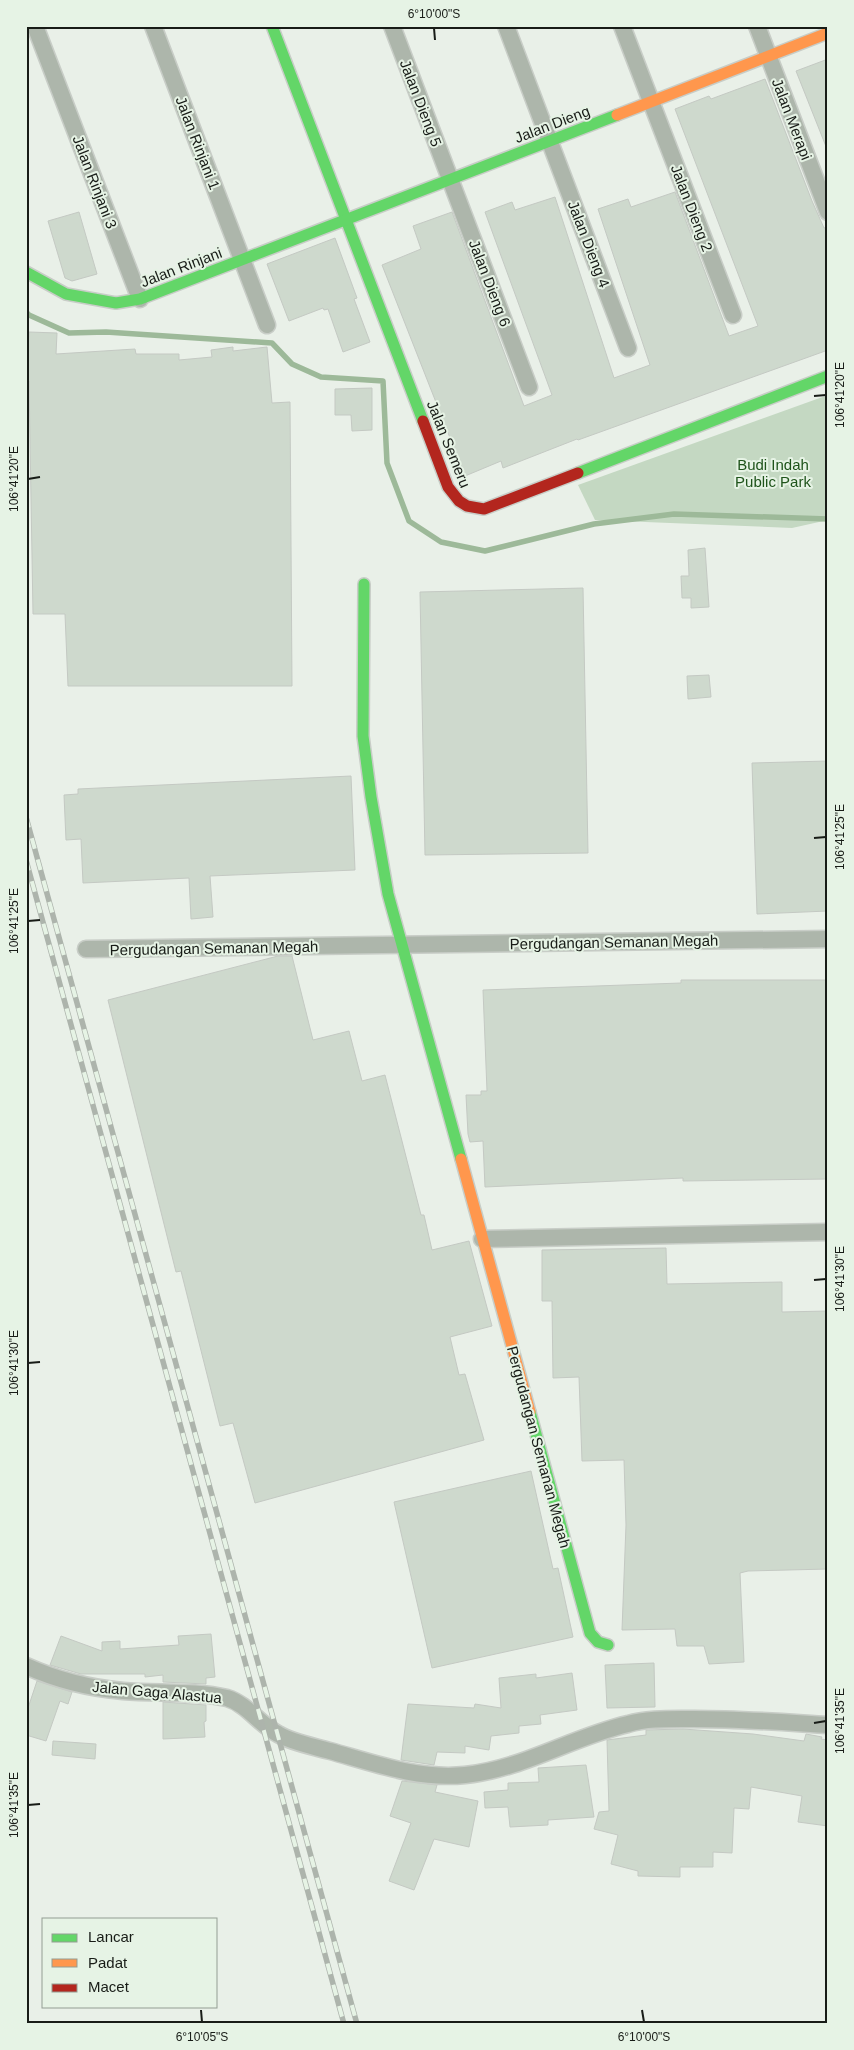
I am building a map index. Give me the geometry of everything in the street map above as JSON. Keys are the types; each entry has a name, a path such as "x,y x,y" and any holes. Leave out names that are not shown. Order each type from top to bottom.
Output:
{"street":[{"name":"Jalan Rinjani 3","path":"35,26 140,299"},
{"name":"Jalan Rinjani 1","path":"153,26 267,325"},
{"name":"Jalan Semeru","path":"272,26 448,487 462,505 473,509 484,509 828,376"},
{"name":"Jalan Dieng 5","path":"392,26 450,179"},
{"name":"Jalan Dieng 4","path":"506,26 628,348"},
{"name":"Jalan Dieng 2","path":"622,26 733,315"},
{"name":"Jalan Merapi","path":"757,26 828,212"},
{"name":"Jalan Dieng","path":"346,219 828,33"},
{"name":"Jalan Dieng 6","path":"450,179 529,387"},
{"name":"Jalan Rinjani","path":"26,272 66,294 116,303 140,299 346,219"},
{"name":"Pergudangan Semanan Megah","path":"364,584 363,736 386,884 401,945 590,1633 598,1642 608,1644"},
{"name":"Pergudangan Semanan Megah","path":"86,949 828,939"},
{"path":"482,1239 828,1232"},
{"name":"Jalan Gaga Alastua","path":"26,1666 54,1678 82,1685 122,1691 226,1698 238,1704 278,1735 428,1775 463,1775 509,1766 614,1727 644,1721 703,1718 828,1725"}],"green space":[{"name":"Budi Indah Public Park","path":"828,395 828,520 792,528 595,520 578,485"}],"building":[{"path":"828,59 828,148 827,149 796,71"},
{"path":"765,79 812,201 824,228 828,227 828,350 577,439 503,468 501,461 465,476 382,265 421,249 413,226 452,212 524,406 552,395 485,212 512,202 515,210 555,197 614,378 650,365 598,209 628,199 631,207 675,192 729,336 758,326 675,109 709,96 711,99"},
{"path":"79,212 97,274 72,281 65,278 48,221"},
{"path":"335,238 357,298 354,299 370,342 343,352 328,309 324,310 323,308 289,321 267,264"},
{"path":"29,332 57,333 56,354 135,349 136,354 179,354 179,360 212,357 211,350 233,347 233,351 267,347 272,403 290,402 292,686 68,686 65,614 33,614 29,381 26,381"},
{"path":"372,388 372,430 352,431 351,415 335,415 335,389"},
{"path":"705,548 709,607 691,608 691,598 682,598 681,576 689,576 688,550"},
{"path":"583,588 588,853 425,855 420,592"},
{"path":"709,675 711,697 688,699 687,676"},
{"path":"828,761 828,911 757,914 752,763"},
{"path":"351,776 355,870 210,876 213,917 191,919 189,878 83,883 81,839 66,840 64,795 78,794 78,789"},
{"path":"278,956 292,956 313,1040 349,1031 362,1081 385,1075 421,1215 424,1215 432,1250 469,1241 492,1326 450,1337 459,1375 465,1374 484,1440 255,1503 233,1423 220,1426 181,1271 176,1272 108,1000"},
{"path":"681,980 828,980 828,1179 683,1181 683,1178 485,1187 483,1141 470,1142 466,1095 481,1095 481,1091 487,1091 483,990 681,983"},
{"path":"666,1248 667,1284 782,1282 782,1312 828,1311 828,1569 748,1571 740,1573 744,1662 709,1664 704,1646 677,1646 675,1629 622,1630 626,1525 624,1460 582,1461 579,1377 553,1378 552,1301 542,1301 542,1250"},
{"path":"531,1471 553,1569 558,1568 573,1637 432,1668 394,1502"},
{"path":"211,1634 215,1677 206,1678 206,1684 163,1682 163,1675 145,1677 145,1674 81,1674 50,1665 61,1636 102,1651 102,1642 120,1641 120,1649 179,1645 178,1636"},
{"path":"654,1663 655,1707 607,1708 605,1665"},
{"path":"572,1673 577,1710 540,1715 541,1724 519,1726 519,1733 491,1736 489,1750 465,1746 465,1753 437,1752 434,1765 401,1760 408,1704 474,1708 475,1704 501,1708 499,1678 536,1674 536,1678"},
{"path":"37,1681 72,1692 68,1704 60,1701 46,1741 26,1735 26,1714"},
{"path":"163,1702 206,1705 205,1737 163,1739"},
{"path":"683,1729 753,1734 804,1741 806,1734 828,1740 828,1826 798,1822 802,1796 751,1787 749,1809 734,1808 732,1853 713,1852 713,1867 680,1867 680,1877 638,1876 638,1871 611,1864 618,1835 594,1829 599,1812 609,1811 607,1740 646,1735 646,1730"},
{"path":"53,1741 96,1744 95,1759 52,1755"},
{"path":"586,1765 594,1817 548,1820 548,1825 510,1827 508,1807 485,1808 484,1792 508,1790 508,1783 539,1782 538,1768"},
{"path":"402,1781 437,1785 435,1792 478,1801 469,1847 434,1839 414,1890 389,1881 411,1823 390,1816"}],"waterway":[{"path":"26,312 69,333 106,332 272,343 292,364 321,377 383,381 387,463 409,521 441,542 485,551 594,524 674,514 828,519"}],"railway":[{"path":"26,817 357,2024"},
{"path":"26,860 344,2024"}],"traffic: fast":[{"path":"272,26 423,421"},
{"path":"26,272 66,294 116,303 140,299 617,115"},
{"path":"578,473 828,376"},
{"path":"364,584 363,736 371,797 388,894 461,1159"},
{"path":"530,1412 590,1633 598,1642 608,1645"}],"traffic: slow":[{"path":"617,115 828,33"},
{"path":"461,1159 530,1412"}],"traffic: jam":[{"path":"423,421 448,487 459,501 467,506 484,509 578,473"}]}
